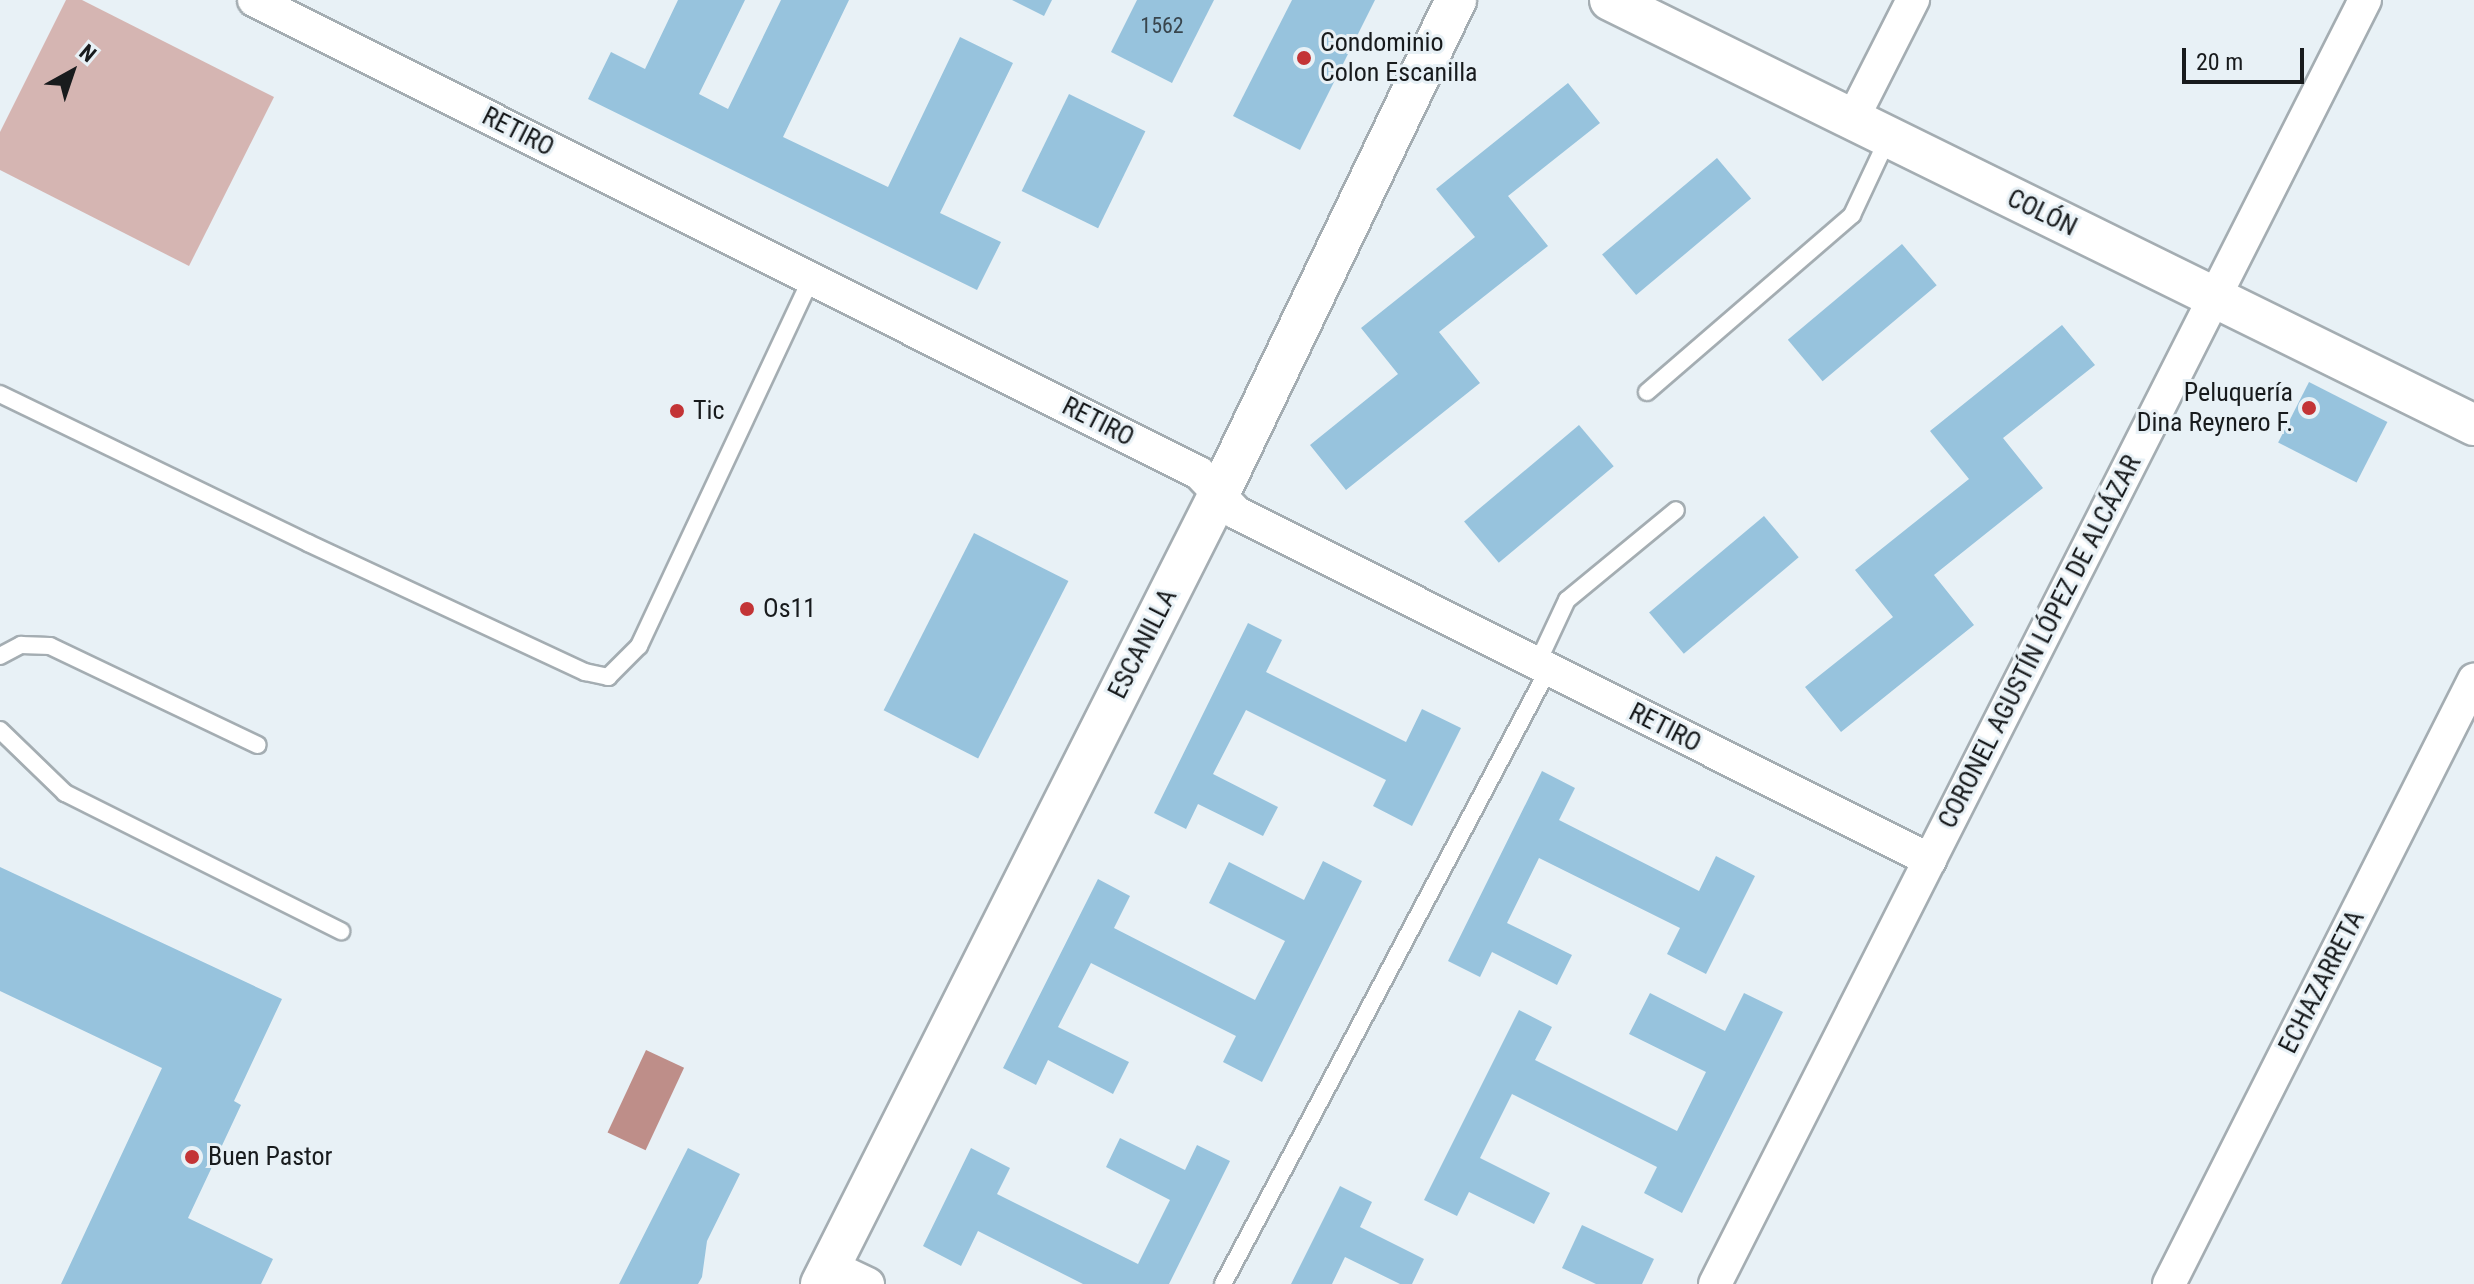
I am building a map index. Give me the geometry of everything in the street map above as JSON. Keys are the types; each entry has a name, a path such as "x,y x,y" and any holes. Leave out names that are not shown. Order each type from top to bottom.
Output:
{"street":[{"name":"RETIRO","path":"254,0 1199,473 1237,513 1930,860"},
{"name":"ESCANILLA","path":"826,1275 1219,494 1456,0"},
{"name":"COLÓN","path":"1610,0 2474,425"},
{"path":"1852,120 1913,0"},
{"name":"CORONEL AGUSTÍN LÓPEZ DE ALCÁZAR","path":"1715,1284 2365,0"},
{"name":"ECHAZARRETA","path":"2169,1284 2474,680"},
{"path":"826,1275 868,1284"}],"lane":[{"path":"1647,392 1852,215 1888,138"},
{"path":"0,394 585,672 608,677 639,646 811,279"},
{"path":"1223,1284 1542,667 1567,600 1676,510"},
{"path":"0,656 21,645 50,646 258,745"},
{"path":"0,730 65,793 341,931"}],"shaded area":[{"path":"66,0 82,0 274,97 189,266 0,170 0,132"},
{"path":"646,1050 684,1068 646,1150 608,1132"}],"building":[{"path":"678,0 745,0 699,94 728,109 781,0 849,0 783,137 888,187 960,37 1013,63 940,213 1001,242 977,290 588,99 611,52 645,69"},
{"path":"1012,0 1052,0 1044,16"},
{"path":"1137,0 1214,0 1172,83 1111,52"},
{"name":"Condominio Colon Escanilla","path":"1292,0 1375,0 1300,150 1233,116"},
{"path":"1568,83 1600,123 1508,196 1548,246 1439,332 1480,383 1346,490 1310,445 1398,374 1361,328 1475,237 1436,189"},
{"path":"1069,94 1145,131 1098,228 1022,191"},
{"path":"1717,158 1751,199 1636,295 1602,254"},
{"path":"1902,244 1937,285 1823,381 1788,340"},
{"path":"2062,325 2095,365 2003,438 2043,488 1934,575 1974,625 1841,732 1805,687 1893,617 1855,570 1969,479 1930,431"},
{"path":"2309,382 2387,422 2357,483 2278,443"},
{"path":"1579,425 1614,466 1499,563 1464,521"},
{"path":"1764,516 1799,557 1684,654 1649,612"},
{"path":"974,533 1068,581 978,758 884,710"},
{"path":"1248,623 1282,640 1266,672 1406,742 1422,709 1461,728 1412,826 1373,806 1386,780 1246,710 1213,774 1278,807 1263,836 1198,804 1186,829 1154,813"},
{"path":"1542,771 1575,788 1559,820 1699,891 1716,856 1755,876 1706,974 1667,954 1680,928 1539,858 1507,923 1572,955 1557,985 1492,952 1480,977 1448,961"},
{"path":"1323,861 1362,881 1262,1082 1223,1062 1236,1036 1091,963 1058,1027 1129,1062 1113,1094 1048,1060 1036,1085 1003,1068 1098,879 1130,896 1114,928 1255,1000 1285,941 1209,903 1229,862 1304,900"},
{"path":"0,867 282,999 234,1101 241,1105 188,1218 273,1259 261,1284 61,1284 162,1068 0,991"},
{"path":"1650,993 1725,1031 1744,993 1783,1012 1682,1213 1644,1193 1657,1167 1512,1094 1480,1158 1550,1193 1534,1224 1469,1192 1457,1216 1424,1200 1519,1010 1552,1027 1535,1060 1677,1131 1706,1072 1629,1034"},
{"path":"1120,1138 1185,1170 1197,1145 1230,1161 1169,1284 1083,1284 978,1231 961,1266 923,1246 971,1148 1010,1168 997,1194 1138,1264 1170,1200 1106,1167"},
{"path":"688,1148 740,1174 707,1241 702,1277 698,1284 619,1284"},
{"path":"1340,1186 1372,1202 1360,1227 1424,1259 1412,1284 1400,1284 1345,1257 1332,1284 1291,1284"},
{"path":"1582,1225 1654,1259 1642,1284 1596,1284 1562,1268"}],"place":[{"name":"Condominio Colon Escanilla","path":"1304,58"},
{"name":"Peluquería Dina Reynero F.","path":"2309,408"},
{"name":"Tic","path":"677,411"},
{"name":"Os11","path":"747,609"},
{"name":"Buen Pastor","path":"192,1157"}]}
